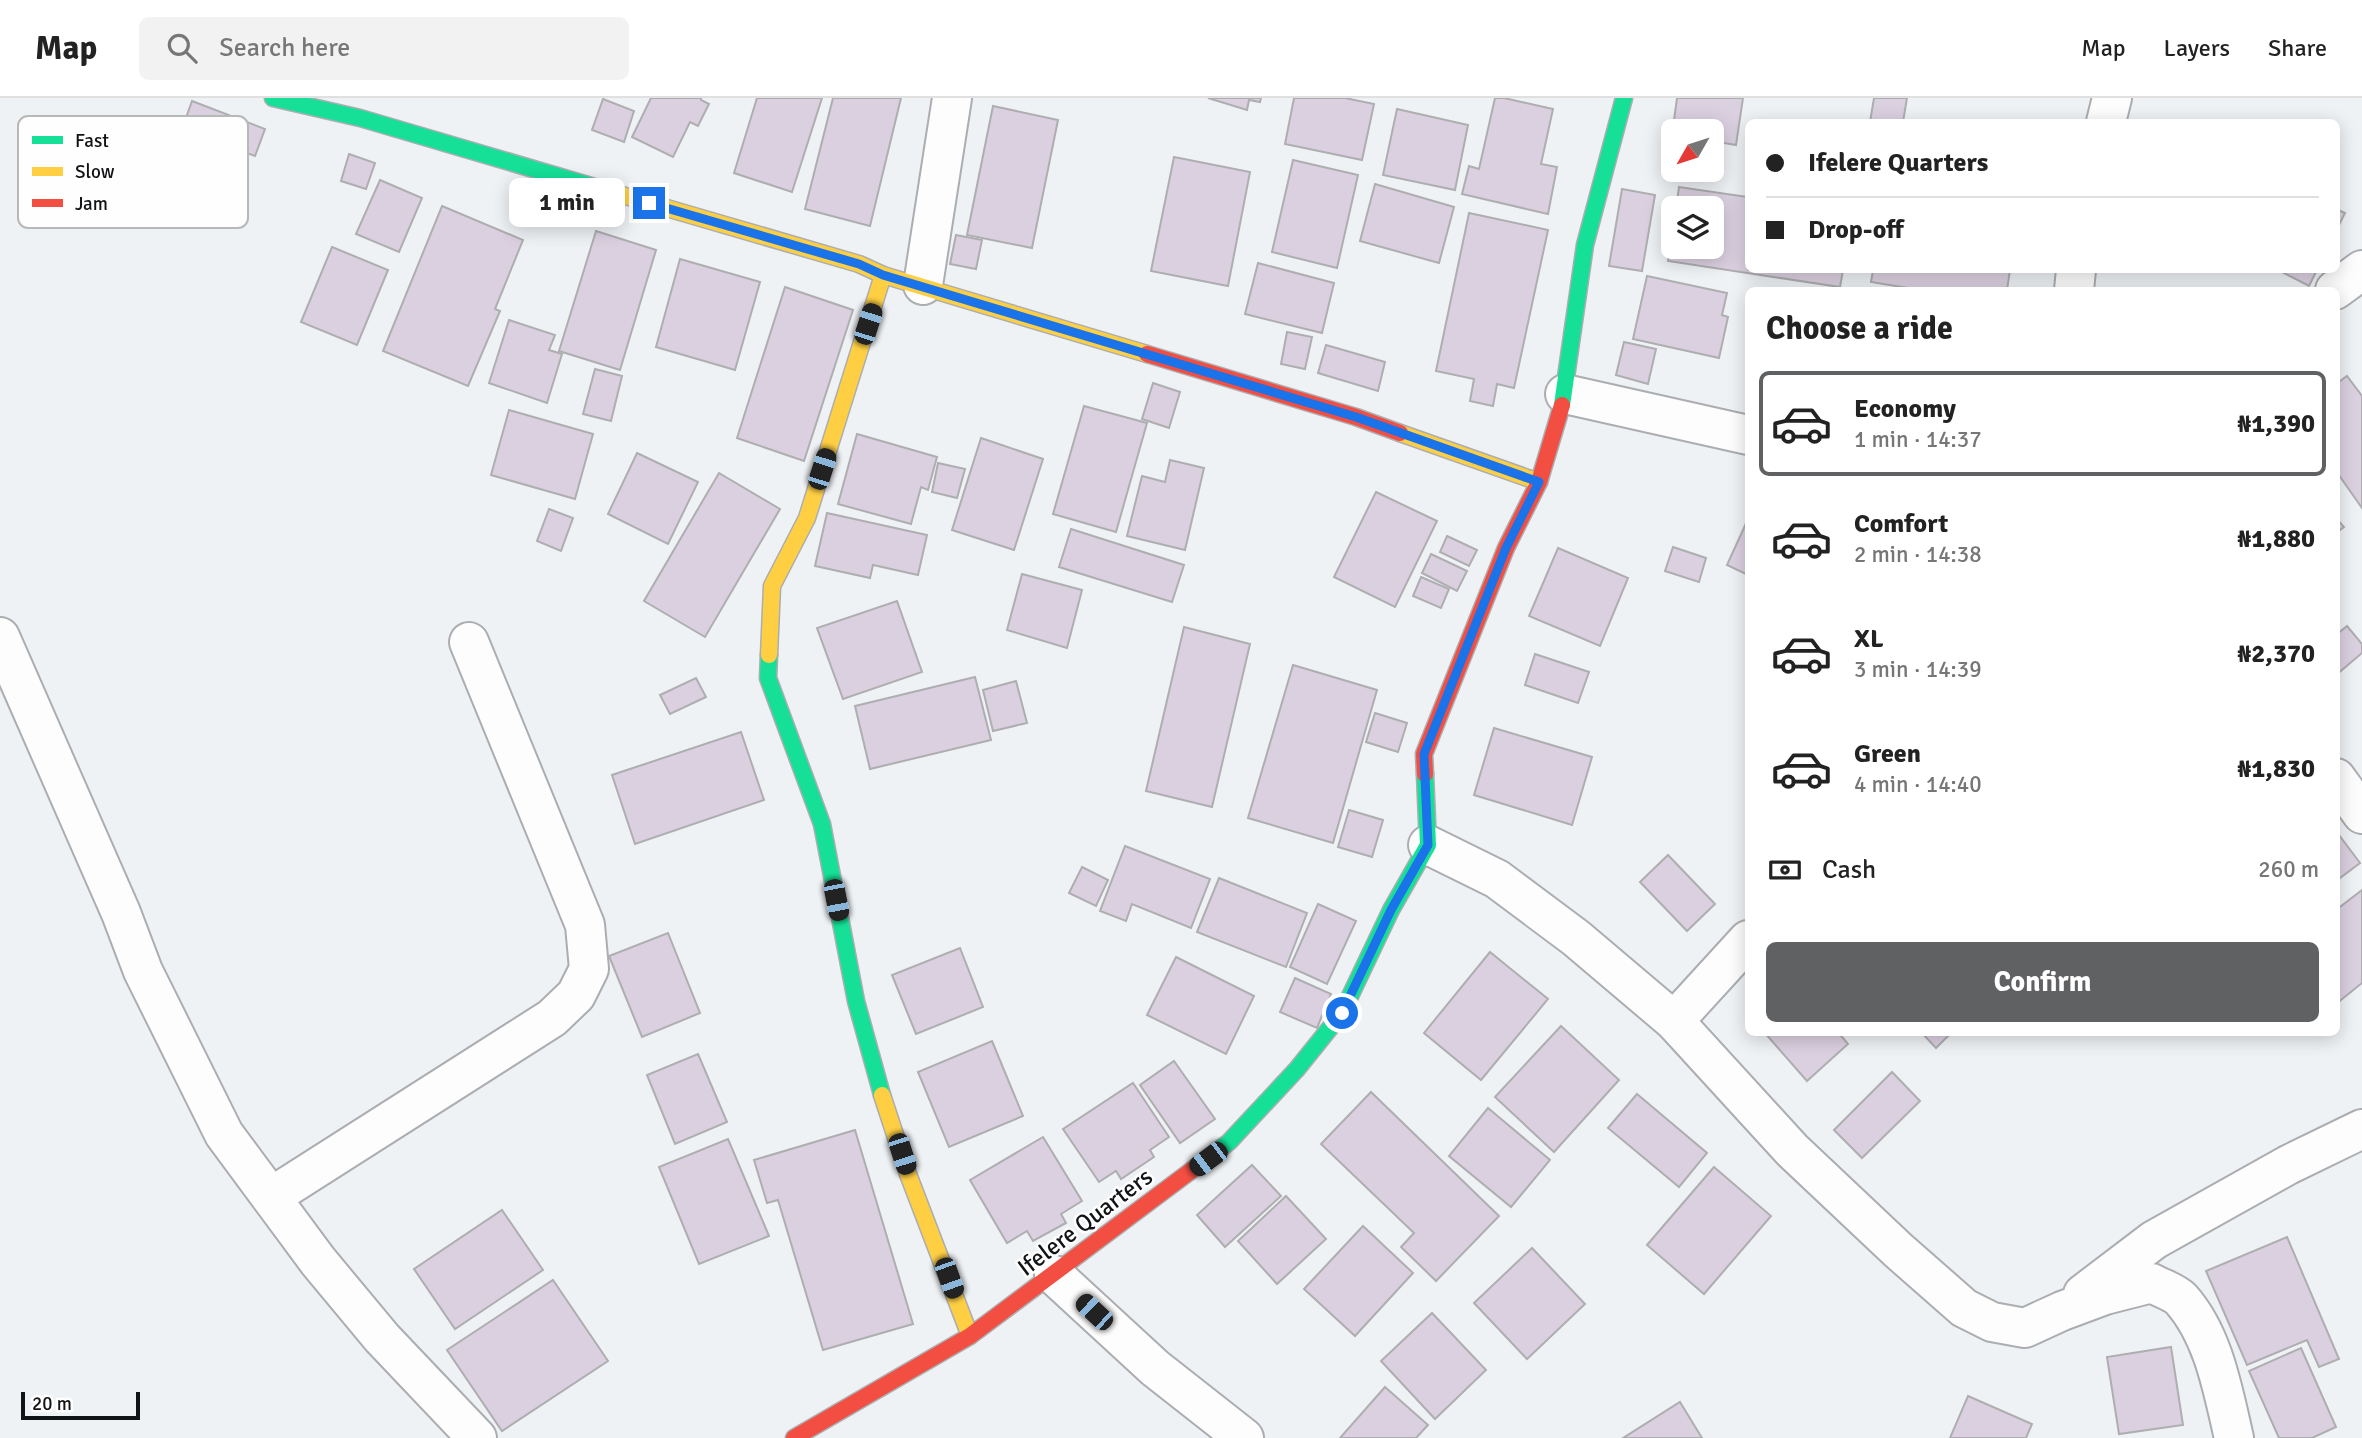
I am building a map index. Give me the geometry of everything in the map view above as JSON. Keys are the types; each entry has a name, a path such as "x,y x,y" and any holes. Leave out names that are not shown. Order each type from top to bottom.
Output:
{"street":[{"path":"273,98 360,118 859,264 883,275 1356,417 1539,482"},
{"path":"923,285 952,98"},
{"path":"1624,98 1585,245 1565,394 1539,482 1506,548 1424,754 1428,845 1497,879 1576,938 1674,1021 1792,1150 1964,1308 1992,1322 2025,1328 2105,1295 2152,1283 2179,1297 2203,1332 2221,1384 2234,1438"},
{"path":"2107,119 2112,98"},
{"path":"2339,287 2362,270"},
{"path":"883,275 807,518 772,586 768,678 822,824 856,1001 882,1094 908,1174 970,1336"},
{"path":"1565,394 1745,434"},
{"path":"0,636 121,913 143,971 224,1134 318,1261 382,1338 477,1438"},
{"path":"271,1197 552,1018 576,995 589,969 584,925 469,642"},
{"path":"2340,784 2362,814"},
{"name":"Ifelere Quarters","path":"794,1438 970,1336 1229,1142 1297,1069 1342,1013 1391,910 1428,845"},
{"path":"1674,1021 1745,943"},
{"path":"2062,1311 2154,1240 2288,1165 2362,1129"},
{"path":"1054,1275 1155,1368 1244,1438"}],"building":[{"path":"651,98 701,98 709,104 698,126 690,122 673,157 632,137"},
{"path":"757,98 822,98 792,192 734,173"},
{"path":"833,98 901,98 870,226 805,209"},
{"path":"1208,98 1261,98 1260,102 1249,100 1247,110"},
{"path":"1294,98 1345,98 1374,104 1362,160 1285,144"},
{"path":"1495,98 1553,109 1541,164 1557,167 1548,214 1462,194 1469,166 1479,169"},
{"path":"1677,98 1743,98 1736,145 1724,143 1724,119 1674,119"},
{"path":"1874,98 1907,98 1904,119 1870,119"},
{"path":"603,99 634,111 624,142 592,130"},
{"path":"192,101 231,116 187,116"},
{"path":"993,106 1058,120 1032,248 967,235"},
{"path":"1397,109 1468,125 1455,190 1383,175"},
{"path":"248,122 265,129 255,156 248,153"},
{"path":"349,154 375,163 366,189 341,181"},
{"path":"1174,157 1250,172 1228,286 1151,271"},
{"path":"1293,160 1358,175 1337,268 1272,252"},
{"path":"380,180 422,198 399,252 356,234"},
{"path":"1375,184 1454,207 1439,263 1360,241"},
{"path":"1679,187 1745,197 1745,273 1668,261 1724,259 1724,196 1678,196"},
{"path":"1622,189 1655,195 1642,271 1609,266"},
{"path":"442,206 523,240 495,309 500,311 468,386 383,351"},
{"path":"1469,213 1548,230 1514,388 1497,384 1493,406 1470,401 1474,379 1436,371"},
{"path":"596,231 656,250 620,370 559,351"},
{"path":"956,235 982,240 976,269 950,264"},
{"path":"332,247 388,270 357,345 301,322"},
{"path":"680,259 760,282 735,370 656,347"},
{"path":"1258,263 1334,283 1322,333 1245,314"},
{"path":"1747,273 1842,273 1840,287"},
{"path":"1872,273 2010,273 2007,287 1902,287 1871,282"},
{"path":"2284,273 2316,273 2309,286"},
{"path":"1647,276 1727,293 1722,315 1728,317 1719,358 1633,339"},
{"path":"785,287 853,310 804,461 737,438"},
{"path":"509,320 555,335 549,350 562,354 547,403 489,383"},
{"path":"1287,332 1312,337 1305,369 1281,364"},
{"path":"1624,342 1656,349 1648,384 1616,375"},
{"path":"1326,345 1385,362 1378,391 1318,373"},
{"path":"595,369 622,376 611,421 583,414"},
{"path":"2347,376 2362,396 2362,508 2340,477 2340,381"},
{"path":"1153,383 1180,392 1169,428 1142,419"},
{"path":"1084,406 1147,423 1116,532 1053,514"},
{"path":"509,410 593,434 575,499 491,475"},
{"path":"857,434 937,457 928,490 921,487 911,524 838,504"},
{"path":"981,438 1043,459 1014,550 952,530"},
{"path":"637,453 698,482 668,544 608,514"},
{"path":"1170,460 1204,468 1185,550 1127,536 1142,476 1165,482"},
{"path":"938,463 965,469 957,498 932,492"},
{"path":"719,473 780,509 705,637 644,601"},
{"path":"1376,492 1437,521 1395,607 1334,577"},
{"path":"549,509 573,518 561,551 537,541"},
{"path":"827,513 927,535 918,575 873,565 870,578 815,566"},
{"path":"1745,526 1745,574 1727,565"},
{"path":"1071,529 1184,565 1172,602 1059,567"},
{"path":"1447,536 1477,550 1469,566 1440,552"},
{"path":"1673,547 1706,558 1699,582 1665,571"},
{"path":"1558,548 1628,578 1600,646 1529,616"},
{"path":"1431,554 1467,571 1457,591 1422,573"},
{"path":"1022,574 1082,590 1067,648 1007,630"},
{"path":"1421,577 1449,589 1441,608 1413,596"},
{"path":"897,601 922,672 843,699 817,628"},
{"path":"2347,626 2362,644 2362,653 2340,672 2340,632"},
{"path":"1184,627 1250,644 1212,807 1146,791"},
{"path":"1535,654 1589,672 1578,703 1525,685"},
{"path":"1293,665 1377,690 1333,843 1248,818"},
{"path":"975,677 991,740 870,769 855,706"},
{"path":"696,678 706,697 670,714 660,695"},
{"path":"1016,681 1027,723 993,731 983,690"},
{"path":"1375,713 1407,723 1398,752 1366,742"},
{"path":"1494,728 1592,757 1572,825 1474,795"},
{"path":"741,732 764,800 635,844 612,775"},
{"path":"1349,810 1383,820 1372,857 1338,847"},
{"path":"2340,836 2360,863 2340,878"},
{"path":"1125,846 1210,879 1191,928 1132,904 1126,921 1100,911"},
{"path":"1668,855 1715,904 1687,931 1640,882"},
{"path":"1082,867 1108,880 1096,906 1069,893"},
{"path":"1219,878 1307,913 1286,967 1197,932"},
{"path":"2362,890 2362,983 2340,1001 2340,907"},
{"path":"1318,904 1356,921 1327,984 1290,967"},
{"path":"668,933 700,1013 642,1037 609,956"},
{"path":"960,948 983,1007 916,1034 892,975"},
{"path":"1490,952 1548,999 1481,1080 1424,1033"},
{"path":"1176,957 1254,996 1226,1054 1147,1015"},
{"path":"1295,978 1331,994 1317,1028 1280,1012"},
{"path":"1561,1026 1619,1080 1554,1152 1495,1097"},
{"path":"1768,1036 1841,1036 1848,1044 1807,1081"},
{"path":"1925,1036 1948,1036 1936,1048"},
{"path":"992,1041 1023,1116 949,1147 918,1072"},
{"path":"698,1054 727,1122 675,1144 647,1075"},
{"path":"1174,1061 1215,1119 1180,1143 1140,1085"},
{"path":"1892,1072 1920,1101 1862,1158 1834,1130"},
{"path":"1133,1083 1169,1137 1150,1150 1154,1157 1121,1179 1116,1171 1099,1182 1063,1129"},
{"path":"1371,1092 1499,1216 1436,1281 1401,1247 1414,1233 1321,1144"},
{"path":"1637,1094 1707,1153 1679,1187 1608,1128"},
{"path":"1488,1108 1550,1160 1511,1207 1449,1156"},
{"path":"855,1130 913,1324 823,1350 778,1200 767,1203 754,1160"},
{"path":"1043,1137 1082,1201 1061,1214 1066,1223 1033,1241 1027,1231 1007,1243 970,1180"},
{"path":"728,1139 769,1236 699,1264 659,1167"},
{"path":"1252,1165 1281,1196 1225,1247 1197,1215"},
{"path":"1714,1167 1771,1216 1704,1294 1647,1245"},
{"path":"1286,1196 1326,1239 1277,1284 1238,1241"},
{"path":"502,1210 543,1270 455,1329 414,1269"},
{"path":"1363,1226 1413,1273 1355,1336 1304,1289"},
{"path":"2287,1237 2339,1359 2319,1367 2307,1340 2247,1365 2206,1271"},
{"path":"1532,1248 1585,1304 1527,1359 1474,1303"},
{"path":"553,1280 608,1361 502,1431 447,1350"},
{"path":"1432,1313 1486,1370 1435,1419 1381,1361"},
{"path":"2171,1347 2183,1425 2119,1434 2107,1357"},
{"path":"2301,1348 2336,1427 2312,1438 2279,1438 2249,1371"},
{"path":"1385,1387 1428,1425 1416,1438 1340,1438"},
{"path":"1968,1396 2032,1424 2026,1438 1950,1438"},
{"path":"1680,1402 1702,1438 1623,1438"}],"traffic: fast":[{"path":"273,98 360,118 622,195"},
{"path":"1562,405 1585,245 1624,98"},
{"path":"769,655 768,678 822,824 856,1001 882,1095"},
{"path":"1204,1161 1229,1142 1297,1069 1342,1013 1391,910 1428,845 1425,774"}],"traffic: slow":[{"path":"622,195 859,264 883,275 1147,354"},
{"path":"769,655 772,586 807,518 883,275"},
{"path":"1400,433 1539,482"},
{"path":"882,1095 908,1174 970,1336"}],"traffic: jam":[{"path":"1147,354 1356,417 1400,433"},
{"path":"1425,774 1424,754 1506,548 1539,482 1562,405"},
{"path":"794,1438 970,1336 1204,1161"}],"route":[{"path":"649,203 859,264 883,275 1356,417 1539,482 1506,548 1424,754 1428,845 1391,910 1342,1013"}]}
